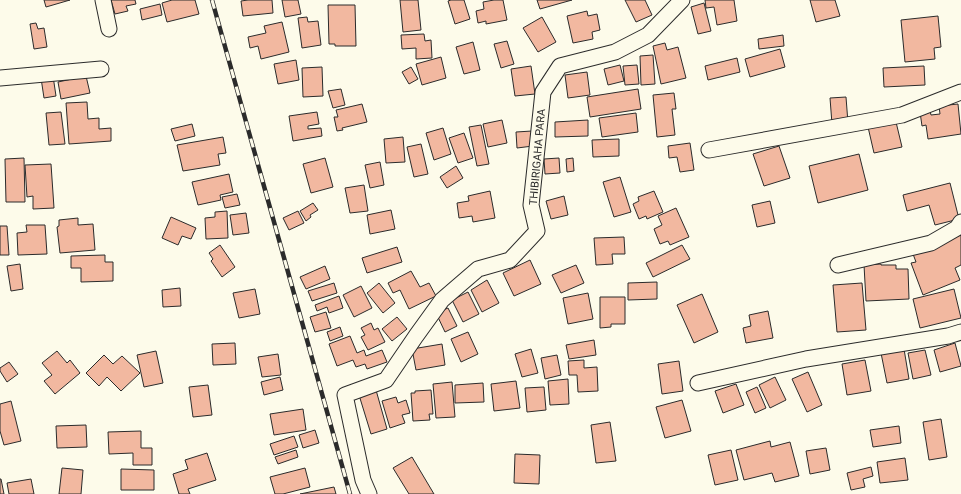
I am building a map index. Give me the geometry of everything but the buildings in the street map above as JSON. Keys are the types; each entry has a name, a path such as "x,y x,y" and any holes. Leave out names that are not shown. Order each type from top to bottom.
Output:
{"street":[{"path":"103,0 109,29"},
{"name":"THIBIRIGAHA PARA","path":"369,494 363,480 345,395 386,380 442,300 478,269 510,260 537,231 531,205 543,92 560,66 615,52 648,35 682,0"},
{"path":"0,78 101,69"},
{"path":"709,150 902,115 961,92"},
{"path":"838,265 931,243 957,228 961,222"},
{"path":"698,383 806,358 948,336 961,332"}],"railway":[{"path":"212,0 350,494"}]}
